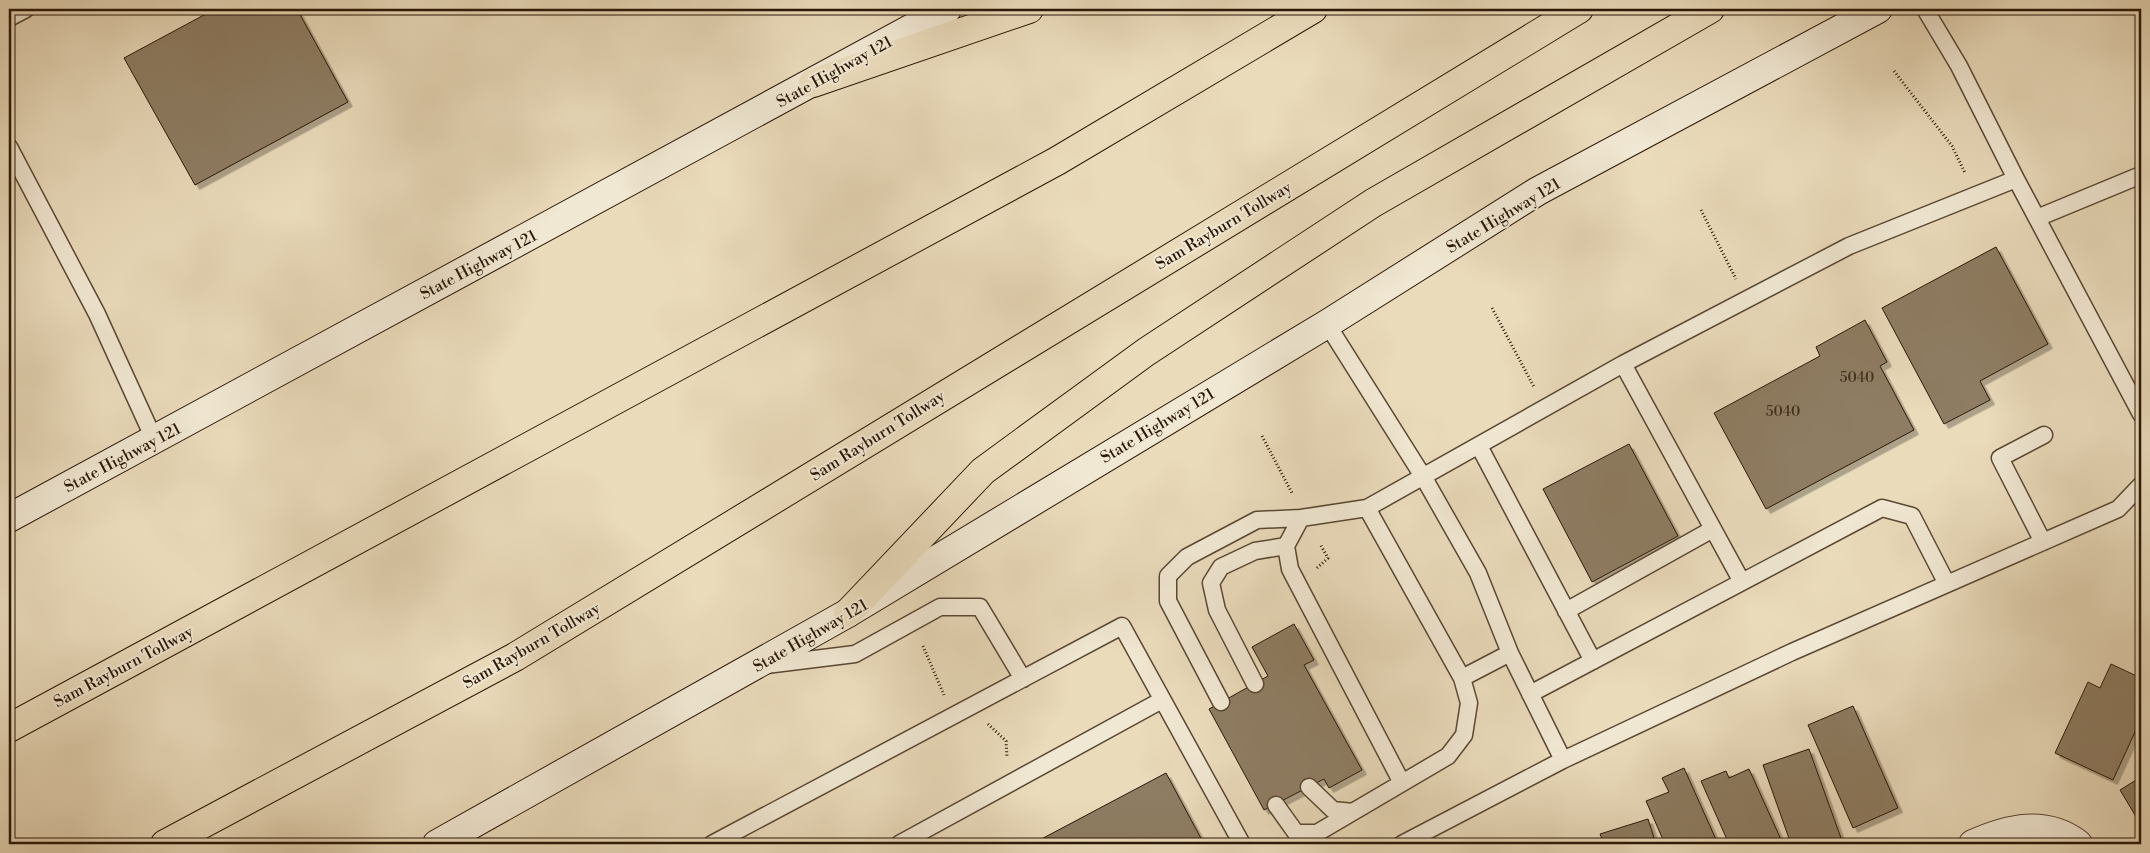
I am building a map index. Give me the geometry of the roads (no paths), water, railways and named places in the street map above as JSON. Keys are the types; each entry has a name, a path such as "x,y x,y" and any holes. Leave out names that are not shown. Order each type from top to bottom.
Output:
{"highway":[{"path":"813,83 1030,9"},
{"name":"Sam Rayburn Tollway","path":"9,728 1057,160 1313,9"},
{"name":"Sam Rayburn Tollway","path":"165,844 515,657 1579,9"},
{"path":"848,613 983,471 1146,352 1373,203 1710,9"}],"main road":[{"name":"State Highway 121","path":"9,518 947,9"},
{"name":"State Highway 121","path":"437,844 848,613 1327,324 1538,191 1878,9"},
{"path":"1973,844 2008,831 2037,828 2057,831 2078,844"}],"lane":[{"path":"9,18 26,9"},
{"path":"1926,9 1959,66 2016,179 2141,414"},
{"path":"9,147 97,314 154,439"},
{"path":"1221,702 1168,601 1168,576 1187,557 1257,520 1300,518 1367,508 1424,478 1623,364 1849,246 2016,179"},
{"path":"2037,218 2139,180"},
{"path":"1327,324 1424,478 1478,573 1510,653 1562,760"},
{"path":"1623,364 1742,582"},
{"path":"2043,542 2000,458 2044,435"},
{"path":"1479,446 1593,661"},
{"path":"1402,844 1562,760 1792,652 2118,509 2141,485"},
{"path":"1276,804 1296,833 1317,833 1448,756 1464,735 1469,703 1462,678 1367,508"},
{"path":"1530,694 1882,508 1912,516 1947,584"},
{"path":"1300,518 1286,546 1290,569 1402,783"},
{"path":"1566,611 1713,529"},
{"path":"1255,684 1217,610 1211,583 1221,567 1255,550 1286,546"},
{"path":"756,666 856,654 940,607 980,607 1023,679"},
{"path":"717,843 1122,626 1242,844"},
{"path":"1462,678 1510,653"},
{"path":"899,844 1162,700"},
{"path":"1310,786 1333,810 1353,812"}]}
